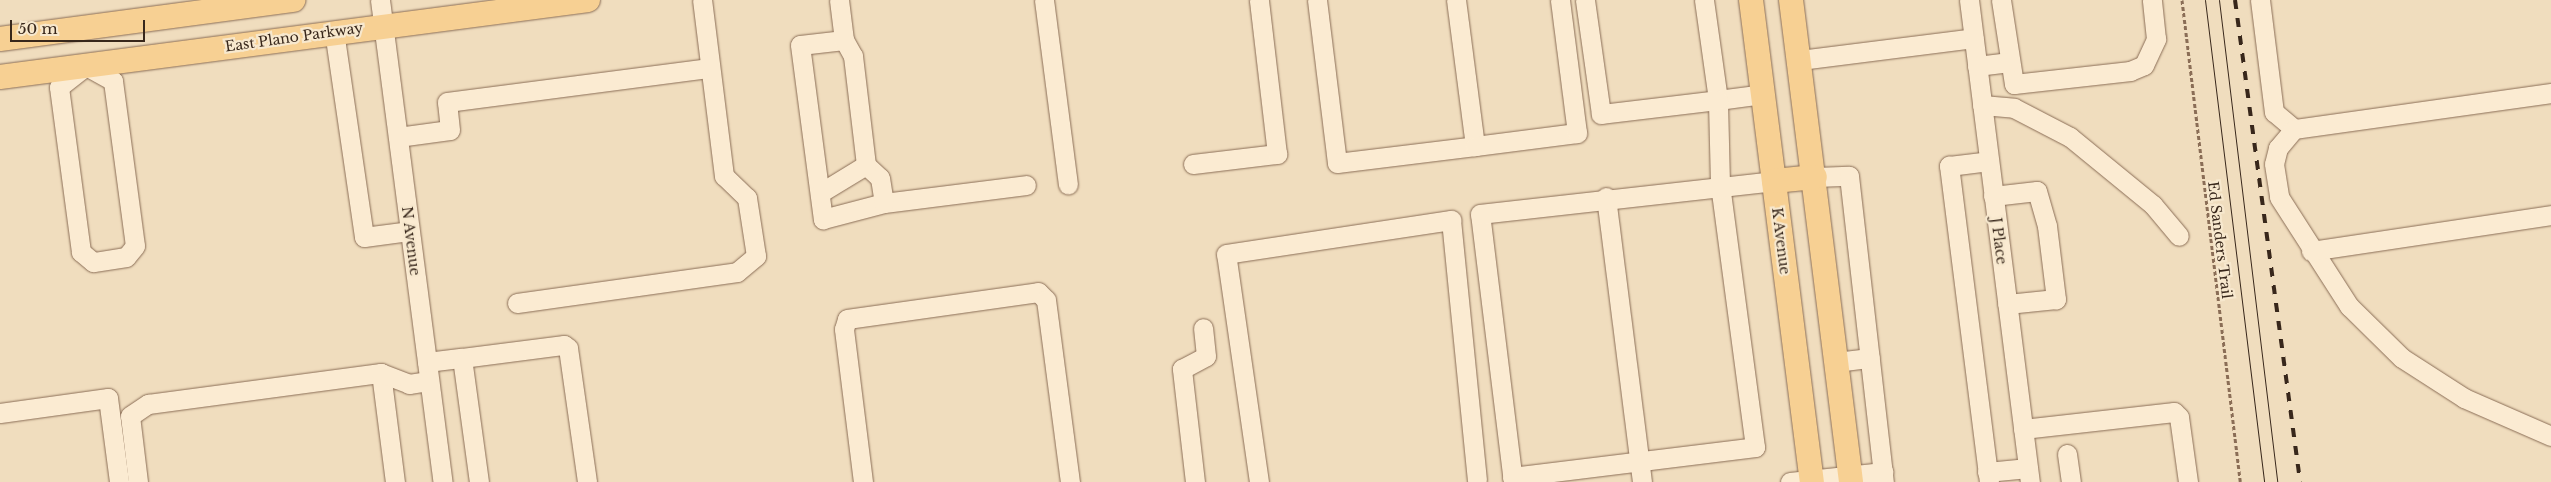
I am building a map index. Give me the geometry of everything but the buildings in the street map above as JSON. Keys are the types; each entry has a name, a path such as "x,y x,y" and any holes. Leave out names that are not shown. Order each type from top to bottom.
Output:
{"main road":[{"path":"0,39 259,2 293,0"},
{"name":"East Plano Parkway","path":"0,77 334,31 588,0"},
{"name":"K Avenue","path":"1751,0 1774,181 1804,481"},
{"path":"1791,0 1815,177 1850,479"},
{"path":"81,28 86,66"},
{"path":"1774,181 1815,177"}],"street":[{"name":"N Avenue","path":"380,0 443,482"},
{"path":"516,302 737,272 756,256 747,198 724,176 702,0"},
{"path":"839,0 844,40 853,56 866,165 880,178 884,203"},
{"path":"1044,0 1068,184"},
{"path":"1193,164 1277,154 1259,0"},
{"path":"1316,0 1337,163 1577,133 1560,0"},
{"path":"1456,0 1474,146"},
{"path":"1585,0 1601,114 1763,94"},
{"path":"1704,0 1718,100 1720,184 1755,447 1639,461 1513,480 1480,214 1720,184 1774,181"},
{"name":"J Place","path":"1969,0 2029,475"},
{"path":"2001,0 2014,84 2130,71 2152,55 2156,39 2152,0"},
{"path":"2260,0 2274,112 2294,129"},
{"path":"334,31 364,237 409,231"},
{"path":"1800,60 1974,38"},
{"path":"844,40 800,45 823,219 884,203 1026,185"},
{"path":"1977,66 2010,62"},
{"path":"86,66 113,81 135,246 126,257 93,262 81,252 59,87 86,66"},
{"path":"398,137 450,130 447,102 710,68"},
{"path":"2551,93 2294,129 2278,148 2276,180 2279,197 2311,251 2349,306 2402,358 2464,398 2551,436"},
{"path":"1982,105 2014,108 2070,137 2152,205 2179,236"},
{"path":"1989,161 1949,166 1988,477 2029,475"},
{"path":"820,192 866,165"},
{"path":"1804,481 1884,477 1849,176 1815,177"},
{"path":"1993,196 2037,191 2052,262 2056,300 2007,304"},
{"path":"1606,197 1642,482"},
{"path":"2311,251 2551,215"},
{"path":"1259,482 1226,254 1451,220 1473,481"},
{"path":"863,482 844,329 847,319 1038,292 1046,300 1070,482"},
{"path":"1196,482 1182,369 1206,356 1204,328"},
{"path":"427,362 564,345 568,348 587,482"},
{"path":"462,358 479,482"},
{"path":"1836,362 1870,358"},
{"path":"381,373 396,482"},
{"path":"138,482 130,416 136,409 381,373 409,384 429,381"},
{"path":"0,414 108,398 119,482"},
{"path":"2022,429 2174,412 2179,417 2188,482"},
{"path":"2067,454 2070,482"}],"path":[{"name":"Ed Sanders Trail","path":"2182,0 2188,78 2240,482"}],"tram line":[{"path":"2205,0 2264,482"},
{"path":"2219,0 2277,482"}],"railway":[{"path":"2235,0 2300,482"}]}
